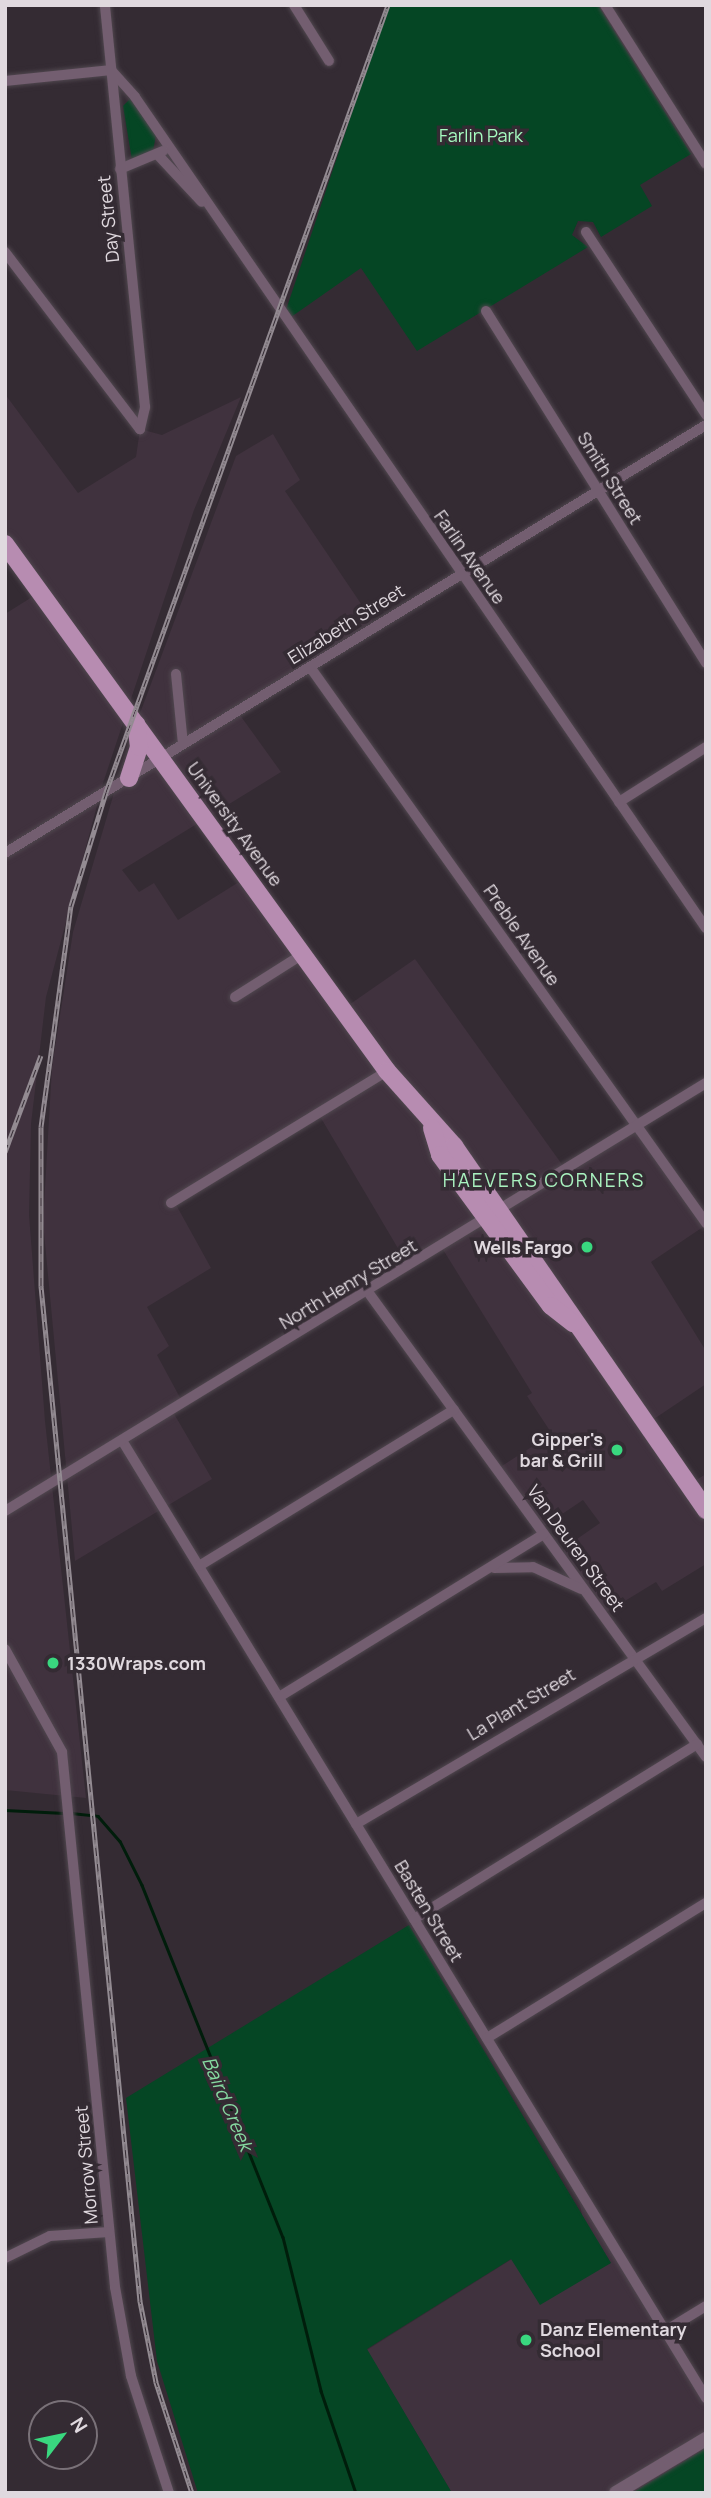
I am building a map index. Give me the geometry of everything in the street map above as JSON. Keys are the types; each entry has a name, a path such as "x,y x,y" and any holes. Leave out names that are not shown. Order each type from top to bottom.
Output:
{"main road":[{"name":"University Avenue","path":"5,544 387,1071 432,1128 440,1155 494,1216 551,1307 573,1323 706,1510"},
{"path":"129,778 139,747 136,724"}],"street":[{"name":"Day Street","path":"5,253 140,429 145,407 105,5"},
{"path":"294,5 329,61"},
{"path":"605,5 706,164"},
{"path":"5,81 111,70"},
{"name":"Farlin Avenue","path":"111,70 170,146 207,206 706,928"},
{"path":"120,169 158,155 170,146"},
{"name":"Farlin Avenue","path":"158,155 207,206"},
{"path":"586,232 706,415"},
{"name":"Smith Street","path":"486,311 706,663"},
{"name":"Elizabeth Street","path":"5,853 706,425"},
{"name":"Preble Avenue","path":"310,667 706,1223"},
{"path":"176,674 183,744"},
{"path":"619,803 706,747"},
{"path":"235,996 303,954"},
{"path":"171,1203 387,1071"},
{"name":"North Henry Street","path":"5,1511 494,1216 706,1083"},
{"name":"Van Deuren Street","path":"368,1292 706,1757"},
{"path":"199,1566 454,1410"},
{"name":"Basten Street","path":"123,1442 706,2398"},
{"path":"279,1697 544,1534"},
{"path":"481,1573 533,1567 589,1596"},
{"name":"La Plant Street","path":"356,1824 633,1657 706,1618"},
{"name":"Morrow Street","path":"5,1649 57,1738 68,1798 109,2232 131,2376 169,2493"},
{"path":"414,1919 697,1744"},
{"path":"486,2038 706,1903"},
{"path":"5,2258 50,2236 109,2232"},
{"path":"665,2331 706,2306"},
{"path":"616,2493 706,2439"}],"shaded area":[{"path":"5,394 78,493 136,457 140,429 162,435 241,397 194,510 103,783 46,997 31,1124 29,1215 45,1421 86,1798 5,1790 5,614 40,592 14,557 5,562"},
{"path":"273,434 300,480 285,491 376,626 237,711 281,772 122,870 139,892 154,883 178,920 247,877 343,1009 415,959 566,1170 637,1126 706,1225 651,1262 706,1351 706,1384 645,1425 688,1485 706,1474 706,1564 662,1591 656,1582 602,1615 563,1560 564,1548 600,1523 583,1500 540,1529 497,1469 552,1434 527,1396 532,1393 442,1248 409,1267 318,1113 174,1201 211,1268 147,1307 169,1346 157,1355 184,1405 173,1412 212,1479 75,1561 43,1222 52,1067 73,932 116,786 161,758 136,724 236,456"},
{"name":"Danz Elementary School","path":"577,2187 706,2398 706,2439 616,2493 452,2493 367,2350 512,2259 611,2263 582,2216"}],"green space":[{"name":"Farlin Park","path":"388,5 598,5 691,154 640,185 652,206 601,237 593,222 578,221 572,235 588,247 417,351 361,268 291,317 286,310"},
{"path":"130,99 156,135 153,151 132,160 123,106"},
{"path":"409,1925 611,2263 540,2305 511,2259 367,2349 452,2493 198,2493 157,2361 126,2098"},
{"path":"706,2448 706,2493 632,2493"}],"waterway":[{"name":"Baird Creek","path":"5,1810 64,1813"},
{"name":"Baird Creek","path":"71,1813 98,1816 120,1841 142,1885 283,2237 321,2391 356,2493"}],"railway":[{"path":"192,2493 156,2382 140,2301 41,1286 41,1127 71,906 106,792 388,5"},
{"path":"5,1152 41,1055"}],"place":[{"name":"Wells Fargo","path":"587,1247"},
{"name":"Gipper's bar & Grill","path":"617,1450"},
{"name":"1330Wraps.com","path":"53,1663"},
{"name":"Danz Elementary School","path":"526,2340"}],"district":[{"name":"HAEVERS CORNERS","path":"544,1181"}]}
